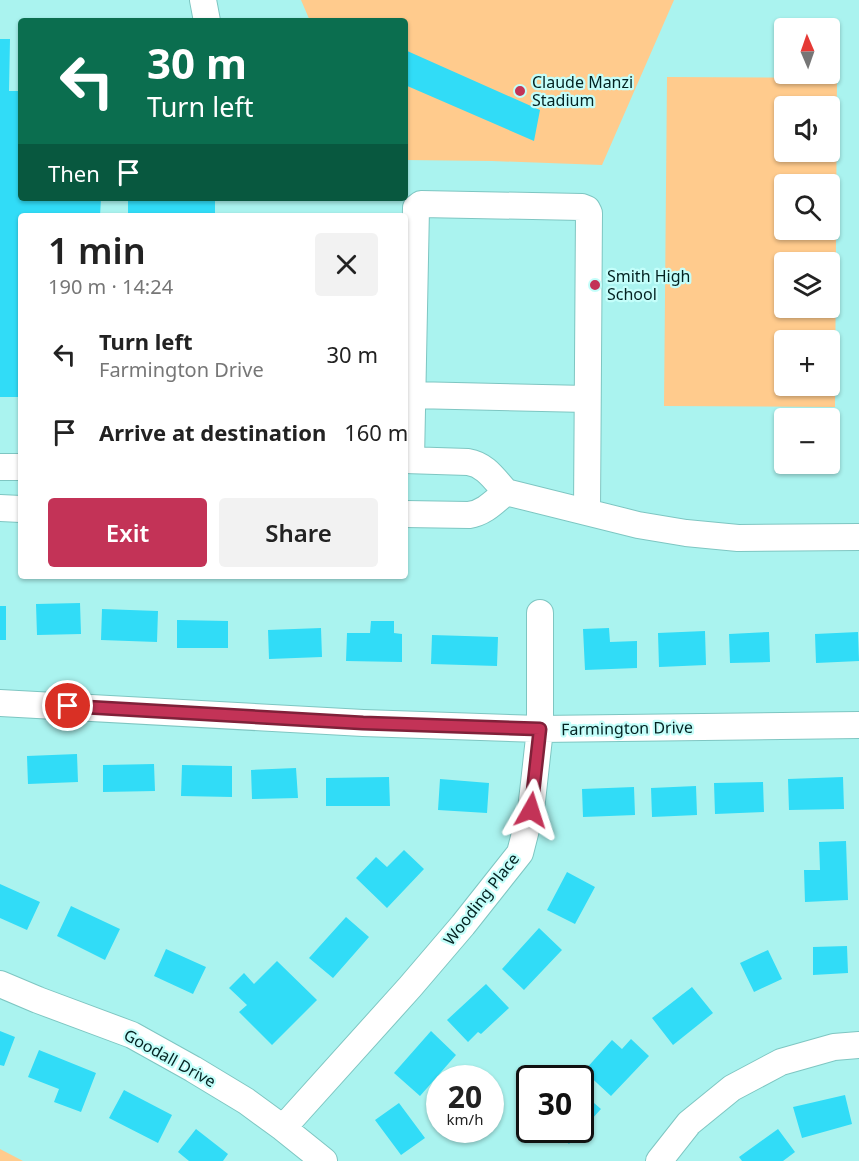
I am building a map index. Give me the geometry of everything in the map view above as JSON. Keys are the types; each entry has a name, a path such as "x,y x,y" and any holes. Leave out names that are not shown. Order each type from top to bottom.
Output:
{"street":[{"path":"204,0 207,18"},
{"path":"587,512 589,213 587,209 582,207 421,204 416,208 412,395 408,460 477,463 506,492 638,525 738,538 859,537"},
{"path":"412,395 587,399"},
{"path":"0,467 18,468"},
{"path":"408,514 477,514 506,492"},
{"path":"0,508 18,509"},
{"name":"Wooding Place","path":"283,1128 387,1014 463,925 520,853 531,810 540,729 540,613"},
{"name":"Farmington Drive","path":"0,703 363,723 540,729 859,725"},
{"name":"Goodall Drive","path":"0,984 132,1035 246,1101 324,1161"},
{"path":"659,1161 689,1124 732,1088 781,1062 834,1047 859,1045"}],"shaded area":[{"name":"Claude Manzi Stadium","path":"301,0 674,0 602,165 408,160 408,18 309,18"},
{"path":"667,77 774,78 774,84 837,84 837,96 774,96 774,162 836,162 836,174 774,174 774,240 836,240 836,252 774,252 774,318 836,318 835,330 774,330 774,396 835,396 835,407 664,406"},
{"path":"0,1149 23,1161 0,1161"}],"building":[{"path":"0,39 10,39 9,91 18,91 18,201 101,201 100,213 18,213 18,397 0,397"},
{"path":"408,51 540,110 534,141 408,86"},
{"path":"128,201 215,201 215,213 128,213"},
{"path":"80,603 81,634 37,635 36,604"},
{"path":"0,606 6,606 6,640 0,640"},
{"path":"102,609 158,611 157,642 101,640"},
{"path":"177,620 228,621 228,648 177,648"},
{"path":"371,621 394,621 394,633 402,634 402,662 346,661 347,633 370,633"},
{"path":"321,628 322,657 269,659 268,630"},
{"path":"609,628 610,642 637,641 637,668 585,670 583,629"},
{"path":"705,631 706,665 659,667 658,633"},
{"path":"769,632 770,662 730,663 729,634"},
{"path":"858,632 859,661 816,663 815,634"},
{"path":"432,635 498,637 497,666 431,664"},
{"path":"77,754 78,782 28,784 27,756"},
{"path":"154,764 155,791 103,792 103,765"},
{"path":"182,765 232,766 232,797 181,796"},
{"path":"296,768 298,798 252,799 251,770"},
{"path":"389,777 390,806 326,806 326,778"},
{"path":"843,777 844,809 789,810 788,779"},
{"path":"440,779 489,783 487,813 438,810"},
{"path":"763,782 764,812 715,814 714,783"},
{"path":"696,786 697,815 652,817 651,788"},
{"path":"634,787 635,815 583,817 582,789"},
{"path":"846,841 848,900 805,902 804,870 820,870 819,842"},
{"path":"404,850 424,869 387,908 356,878 376,857 387,867"},
{"path":"567,872 595,887 575,924 547,910"},
{"path":"0,884 40,902 27,930 0,918"},
{"path":"71,906 120,929 105,960 57,936"},
{"path":"346,917 369,937 333,978 309,958"},
{"path":"539,928 562,950 524,990 502,969"},
{"path":"847,946 848,973 813,975 813,947"},
{"path":"166,949 206,967 193,994 154,976"},
{"path":"768,950 782,979 754,992 740,963"},
{"path":"277,961 317,1000 272,1045 239,1012 247,1005 229,988 244,973 254,984"},
{"path":"486,984 509,1008 481,1034 478,1032 468,1042 447,1020"},
{"path":"692,987 713,1013 673,1045 652,1018"},
{"path":"0,1031 15,1037 4,1066 0,1065"},
{"path":"431,1031 456,1055 447,1065 426,1065 426,1089 420,1096 394,1073"},
{"path":"631,1039 649,1056 611,1096 594,1080 594,1065 589,1065 612,1040 622,1049"},
{"path":"39,1050 96,1073 81,1112 54,1102 59,1089 28,1077"},
{"path":"124,1090 172,1115 158,1143 109,1118"},
{"path":"845,1095 852,1124 802,1138 793,1107"},
{"path":"399,1103 425,1138 401,1155 375,1120"},
{"path":"594,1103 601,1109 594,1117"},
{"path":"196,1129 228,1154 223,1161 189,1161 178,1152"},
{"path":"778,1129 795,1152 783,1161 742,1161 739,1157"}],"place":[{"name":"Claude Manzi Stadium","path":"520,91"},
{"name":"Smith High School","path":"595,285"}],"route":[{"path":"68,706 363,723 540,729 531,810"}]}
